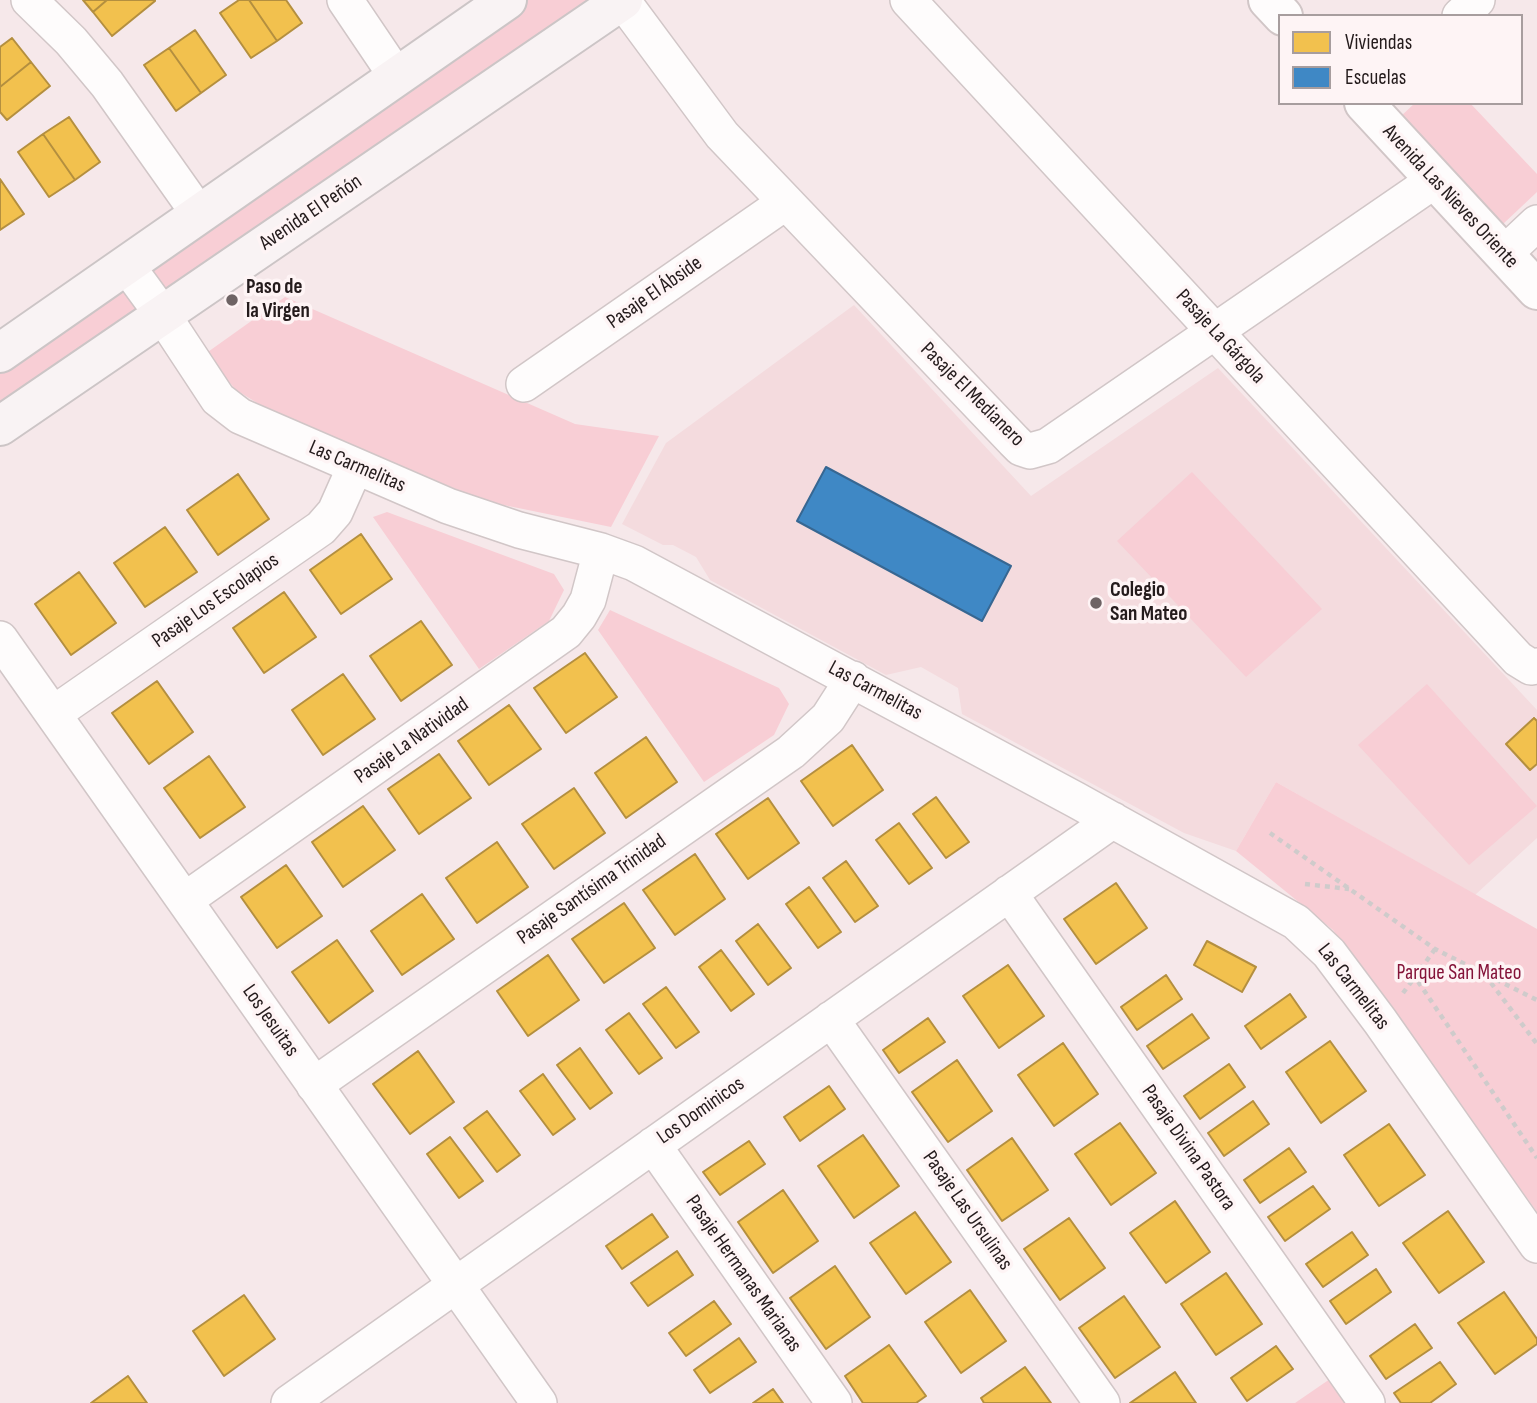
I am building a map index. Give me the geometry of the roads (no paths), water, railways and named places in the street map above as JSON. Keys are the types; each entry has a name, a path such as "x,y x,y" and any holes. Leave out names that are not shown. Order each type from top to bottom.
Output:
{"main road":[{"path":"0,354 507,0"},
{"name":"Avenida El Peñón","path":"0,426 622,0"}],"street":[{"path":"29,0 71,41 107,84 199,214"},
{"path":"345,0 397,77"},
{"name":"Pasaje El Medianero","path":"622,0 722,135 1013,441 1030,452 1048,446 1435,180"},
{"name":"Pasaje La Gárgola","path":"908,0 1518,659 1531,667 1537,666"},
{"path":"1268,0 1281,14"},
{"path":"1462,14 1477,0"},
{"name":"Avenida Las Nieves Oriente","path":"1366,105 1537,290"},
{"name":"Pasaje El Ábside","path":"524,384 786,202"},
{"path":"1504,254 1537,223"},
{"name":"Las Carmelitas","path":"127,266 210,387 228,408 253,423 485,519 634,562 1279,912 1312,935 1329,953 1537,1245"},
{"name":"Pasaje Los Escolapios","path":"53,715 321,528 335,512 355,467"},
{"name":"Pasaje La Natividad","path":"185,900 566,632 588,600 601,551"},
{"name":"Los Jesuitas","path":"0,639 539,1403"},
{"name":"Pasaje Santísima Trinidad","path":"314,1084 790,752 828,718 853,679"},
{"name":"Los Dominicos","path":"289,1403 1113,820"},
{"name":"Pasaje Divina Pastora","path":"1009,893 1367,1403"},
{"name":"Pasaje Las Ursulinas","path":"831,1019 1102,1403"},
{"name":"Pasaje Hermanas Marianas","path":"653,1145 834,1403"}],"place":[{"name":"Paso de la Virgen","path":"232,300"},
{"name":"Colegio San Mateo","path":"1096,603"}],"park label":[{"name":"Parque San Mateo","path":"1459,974"}]}
